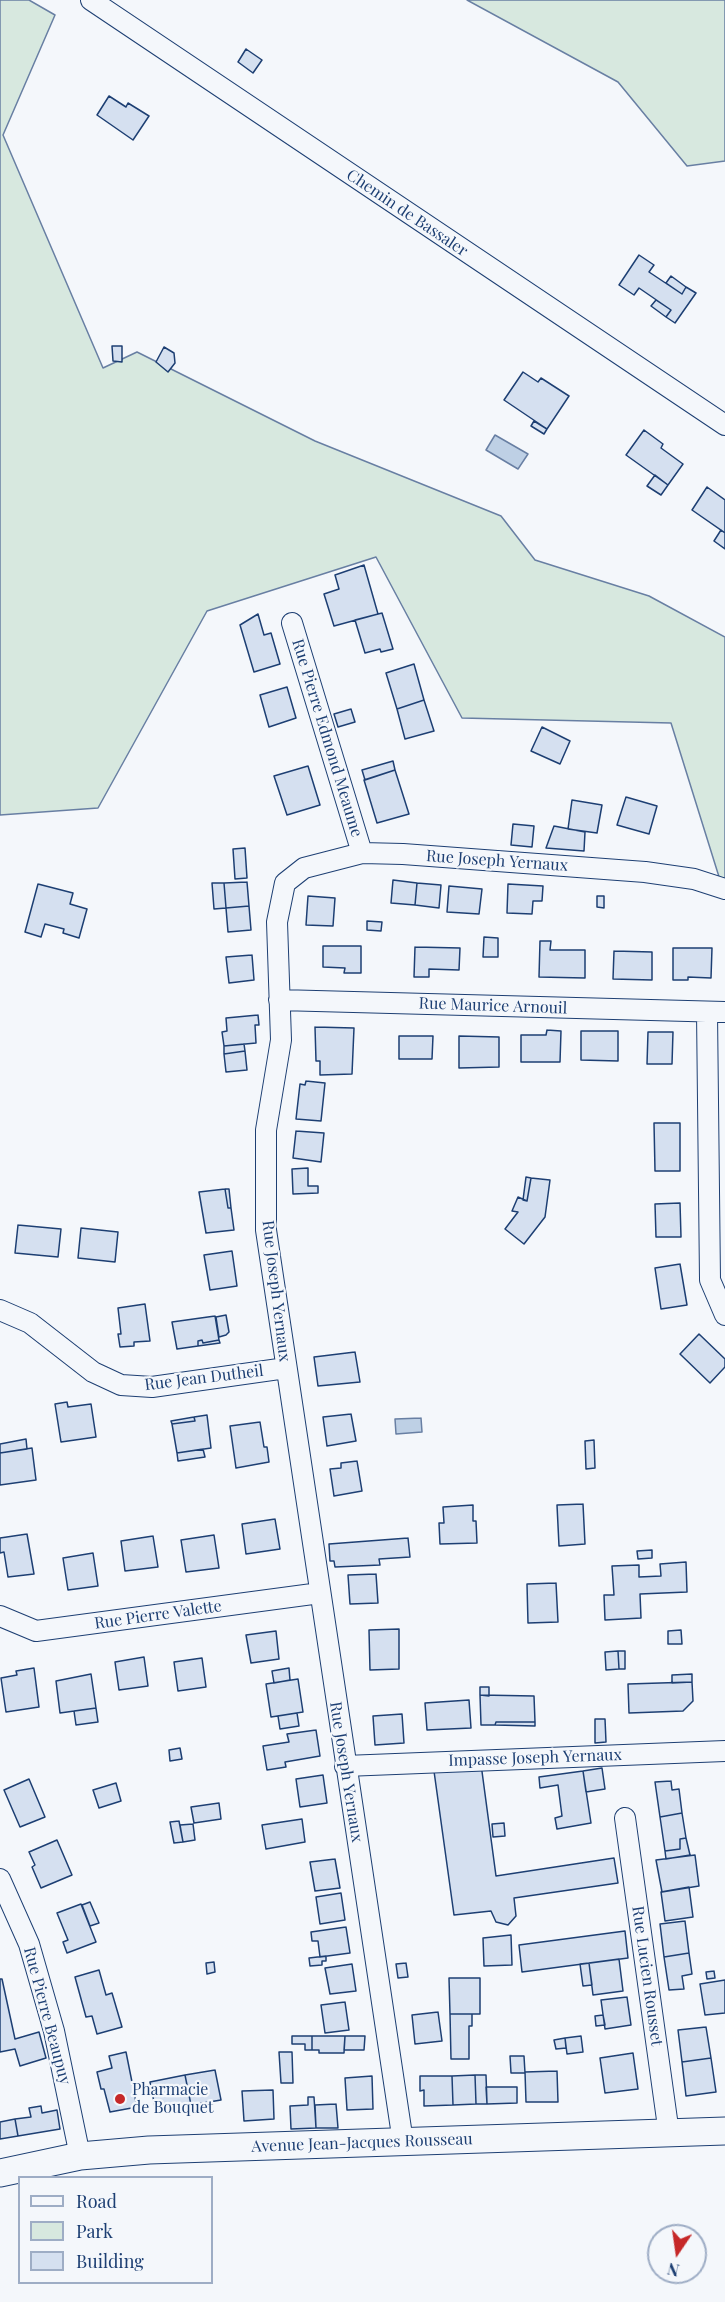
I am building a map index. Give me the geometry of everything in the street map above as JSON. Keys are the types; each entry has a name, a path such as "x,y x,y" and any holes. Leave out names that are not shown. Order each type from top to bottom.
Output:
{"main road":[{"name":"Avenue Jean-Jacques Rousseau","path":"0,2173 80,2156 149,2150 725,2131"}],"street":[{"name":"Chemin de Bassaler","path":"90,0 725,425"},
{"name":"Rue Pierre Edmond Meaume","path":"292,623 362,853"},
{"name":"Rue Joseph Yernaux","path":"403,2142 266,1230 266,1130 281,1040 277,922 285,883 304,868 362,853 645,872 694,879 725,889"},
{"name":"Rue Maurice Arnouil","path":"279,1000 716,1012 710,1280 725,1315"},
{"name":"Rue Jean Dutheil","path":"0,1310 30,1323 93,1372 121,1385 153,1388 286,1368"},
{"name":"Rue Pierre Valette","path":"0,1616 36,1631 320,1593"},
{"name":"Impasse Joseph Yernaux","path":"345,1766 725,1751"},
{"name":"Rue Lucien Rousset","path":"625,1818 669,2134"},
{"name":"Rue Pierre Beaupuy","path":"0,1879 32,1955 54,2031 80,2156"}],"green space":[{"path":"0,0 29,0 55,15 3,135 103,368 137,352 315,441 501,516 535,560 649,596 725,637 725,896 671,723 462,718 376,557 207,611 98,808 0,815"},
{"path":"467,0 725,0 725,161 687,166 618,82"}],"water":[{"path":"495,435 528,454 518,469 486,450"},
{"path":"421,1418 422,1432 396,1434 395,1419"}],"building":[{"path":"246,49 262,60 253,73 238,62"},
{"path":"109,96 126,107 128,103 149,116 133,140 97,115"},
{"path":"639,255 654,265 649,272 682,294 686,287 696,293 675,323 666,317 671,310 639,288 634,295 619,285"},
{"path":"671,276 686,287 682,294 666,283"},
{"path":"656,300 671,310 666,317 651,306"},
{"path":"112,346 122,346 122,362 113,361"},
{"path":"164,347 174,353 175,363 168,372 156,362"},
{"path":"523,372 538,382 541,378 569,396 547,429 504,400"},
{"path":"534,421 547,429 544,434 531,426"},
{"path":"644,430 663,444 661,448 683,464 668,485 626,455"},
{"path":"655,475 668,485 661,495 647,486"},
{"path":"707,487 725,500 725,533 692,510"},
{"path":"721,530 725,533 725,549 714,541"},
{"path":"364,565 378,614 334,626 324,594 339,589 335,575"},
{"path":"382,613 393,649 381,652 380,649 365,653 355,620"},
{"path":"258,614 264,635 271,633 280,664 254,672 240,625"},
{"path":"414,664 424,700 397,709 386,673"},
{"path":"287,687 296,718 269,727 260,695"},
{"path":"424,700 434,731 405,739 397,709"},
{"path":"351,709 355,722 338,727 334,714"},
{"path":"542,727 570,741 560,764 531,751"},
{"path":"393,761 395,770 365,780 362,770"},
{"path":"308,766 320,805 287,815 274,776"},
{"path":"395,770 409,814 377,823 364,780"},
{"path":"626,797 657,806 649,834 617,825"},
{"path":"572,800 602,805 597,833 568,829"},
{"path":"513,824 534,826 532,847 511,845"},
{"path":"554,826 585,832 584,851 546,848"},
{"path":"245,848 247,878 235,879 233,849"},
{"path":"393,880 417,883 415,905 391,903"},
{"path":"247,882 249,906 226,908 224,883"},
{"path":"212,883 224,883 226,908 214,909"},
{"path":"417,883 441,885 439,908 415,905"},
{"path":"38,884 73,893 70,904 87,909 79,938 63,933 64,929 45,924 41,937 25,932"},
{"path":"508,884 543,886 542,901 533,901 532,914 507,913"},
{"path":"449,886 482,889 479,914 447,912"},
{"path":"308,896 335,898 333,926 306,925"},
{"path":"597,896 604,896 604,908 597,907"},
{"path":"249,906 251,930 228,932 226,908"},
{"path":"367,921 382,922 381,931 367,930"},
{"path":"484,937 498,938 498,957 483,957"},
{"path":"540,941 551,941 550,950 585,950 585,978 539,977"},
{"path":"323,946 361,946 361,973 344,973 345,968 323,967"},
{"path":"415,947 460,948 459,970 429,969 429,977 414,977"},
{"path":"673,948 712,948 711,978 688,977 688,980 673,980"},
{"path":"614,951 652,952 652,980 613,979"},
{"path":"252,955 254,980 229,983 226,957"},
{"path":"258,1015 259,1025 255,1025 256,1043 224,1046 222,1032 227,1031 226,1018"},
{"path":"315,1027 354,1028 352,1074 320,1075 320,1061 316,1061"},
{"path":"547,1030 561,1031 560,1062 521,1062 521,1035 546,1035"},
{"path":"581,1031 618,1031 618,1061 581,1060"},
{"path":"648,1032 673,1032 672,1064 647,1064"},
{"path":"399,1036 433,1036 432,1059 399,1059"},
{"path":"459,1036 499,1037 499,1067 459,1068"},
{"path":"244,1044 245,1051 224,1054 224,1046"},
{"path":"245,1051 247,1070 226,1072 224,1054"},
{"path":"306,1081 325,1083 321,1121 296,1119 300,1084 305,1085"},
{"path":"654,1123 680,1123 680,1171 655,1171"},
{"path":"296,1131 324,1133 321,1162 293,1158"},
{"path":"308,1168 308,1186 318,1186 318,1193 293,1194 292,1169"},
{"path":"526,1177 531,1178 527,1201 523,1200"},
{"path":"531,1178 550,1180 545,1217 524,1244 505,1229 518,1212 512,1211 518,1197 527,1201"},
{"path":"225,1189 229,1189 231,1208 228,1208"},
{"path":"225,1189 234,1230 206,1233 199,1192"},
{"path":"680,1203 681,1237 656,1237 655,1204"},
{"path":"18,1225 61,1229 58,1257 15,1253"},
{"path":"81,1228 118,1232 115,1262 78,1258"},
{"path":"232,1251 237,1286 210,1290 204,1255"},
{"path":"680,1264 687,1305 661,1309 655,1268"},
{"path":"145,1304 150,1341 134,1342 134,1346 120,1347 118,1308"},
{"path":"226,1315 229,1332 219,1337 216,1317"},
{"path":"215,1316 219,1340 203,1343 202,1340 198,1341 198,1346 177,1349 172,1322"},
{"path":"699,1334 725,1359 725,1367 710,1383 680,1354"},
{"path":"202,1340 203,1343 219,1340 220,1343 198,1346 198,1341"},
{"path":"355,1352 360,1382 318,1386 314,1357"},
{"path":"67,1402 68,1407 91,1404 96,1437 61,1442 55,1404"},
{"path":"351,1414 356,1441 327,1446 323,1417"},
{"path":"207,1415 211,1448 177,1453 172,1424 195,1421 194,1417"},
{"path":"194,1417 195,1421 172,1424 171,1421"},
{"path":"260,1422 269,1462 236,1468 230,1426"},
{"path":"26,1439 27,1449 0,1453 0,1444"},
{"path":"594,1440 595,1468 586,1469 585,1441"},
{"path":"32,1448 36,1480 0,1485 0,1453"},
{"path":"203,1449 205,1457 178,1461 177,1453"},
{"path":"357,1461 362,1491 334,1496 330,1469 341,1468 341,1463"},
{"path":"583,1504 585,1544 559,1546 557,1505"},
{"path":"473,1505 477,1543 440,1544 439,1523 444,1523 443,1507"},
{"path":"275,1519 280,1549 246,1554 242,1524"},
{"path":"27,1534 34,1574 8,1577 4,1552 0,1553 0,1538"},
{"path":"214,1535 219,1568 186,1572 181,1540"},
{"path":"153,1536 158,1567 125,1571 121,1541"},
{"path":"408,1538 410,1557 379,1559 380,1565 335,1567 334,1561 330,1561 329,1544"},
{"path":"652,1550 652,1558 638,1559 637,1551"},
{"path":"93,1553 98,1586 68,1590 63,1558"},
{"path":"686,1562 687,1592 640,1594 641,1618 605,1620 604,1595 614,1595 612,1566 639,1565 639,1577 661,1576 660,1564"},
{"path":"376,1574 378,1603 350,1604 348,1575"},
{"path":"556,1583 558,1622 528,1623 527,1584"},
{"path":"399,1629 399,1669 370,1670 369,1630"},
{"path":"681,1630 682,1644 668,1644 668,1631"},
{"path":"276,1631 279,1659 251,1663 246,1635"},
{"path":"618,1651 625,1651 625,1669 619,1669"},
{"path":"618,1651 619,1669 606,1670 605,1652"},
{"path":"144,1657 148,1686 119,1690 115,1662"},
{"path":"202,1658 206,1687 178,1691 174,1662"},
{"path":"34,1668 39,1707 6,1712 1,1678 17,1675 16,1671"},
{"path":"289,1668 290,1680 274,1683 272,1671"},
{"path":"91,1674 96,1708 60,1713 56,1681"},
{"path":"692,1674 692,1682 672,1683 672,1675"},
{"path":"298,1679 303,1712 271,1717 266,1684"},
{"path":"692,1682 693,1701 683,1711 629,1713 628,1684"},
{"path":"480,1687 489,1687 489,1696 480,1695"},
{"path":"480,1695 534,1696 535,1722 496,1722 495,1725 481,1725"},
{"path":"469,1700 471,1728 427,1730 425,1703"},
{"path":"96,1708 98,1722 76,1725 74,1711"},
{"path":"297,1713 299,1726 280,1729 278,1716"},
{"path":"402,1714 404,1743 375,1745 373,1716"},
{"path":"595,1719 605,1719 606,1742 595,1743"},
{"path":"496,1722 535,1722 535,1726 495,1725"},
{"path":"316,1730 320,1756 285,1762 286,1767 267,1770 263,1746 289,1742 287,1734"},
{"path":"180,1748 182,1759 170,1761 169,1750"},
{"path":"433,1764 481,1764 496,1876 614,1858 618,1883 514,1898 516,1916 508,1925 496,1922 491,1911 454,1915"},
{"path":"602,1768 605,1789 586,1792 583,1771"},
{"path":"583,1771 591,1823 557,1829 555,1818 562,1816 558,1785 540,1788 539,1777"},
{"path":"323,1775 327,1803 300,1807 296,1779"},
{"path":"29,1779 45,1817 20,1827 4,1790"},
{"path":"671,1781 672,1790 679,1789 682,1813 660,1817 655,1782"},
{"path":"116,1783 121,1801 99,1808 93,1790"},
{"path":"219,1803 221,1819 194,1823 191,1807"},
{"path":"682,1813 686,1838 680,1839 680,1849 665,1851 660,1817"},
{"path":"302,1819 305,1842 266,1849 262,1825"},
{"path":"179,1821 183,1842 174,1843 170,1822"},
{"path":"504,1823 505,1836 493,1837 492,1824"},
{"path":"193,1824 195,1840 183,1842 180,1825"},
{"path":"686,1838 690,1855 666,1859 665,1851 680,1849 680,1839"},
{"path":"57,1840 72,1875 41,1888 32,1867 35,1865 29,1852"},
{"path":"695,1855 699,1886 662,1892 656,1860"},
{"path":"335,1859 340,1888 315,1891 310,1862"},
{"path":"689,1887 693,1917 665,1921 661,1892"},
{"path":"341,1893 345,1920 320,1924 316,1897"},
{"path":"90,1902 99,1923 90,1926 82,1905"},
{"path":"81,1904 96,1942 67,1953 63,1942 68,1940 57,1913"},
{"path":"685,1921 689,1953 664,1957 660,1924"},
{"path":"346,1927 350,1953 320,1957 318,1941 312,1941 311,1932"},
{"path":"625,1931 628,1958 522,1972 519,1945"},
{"path":"511,1935 512,1965 484,1966 483,1938"},
{"path":"689,1953 692,1974 682,1976 684,1989 669,1990 664,1957"},
{"path":"326,1956 326,1961 322,1961 322,1965 310,1966 309,1958"},
{"path":"619,1959 623,1991 593,1995 589,1963"},
{"path":"214,1962 215,1972 207,1974 206,1963"},
{"path":"406,1963 408,1977 398,1978 396,1964"},
{"path":"589,1963 592,1985 583,1986 580,1964"},
{"path":"352,1964 356,1991 330,1994 325,1968"},
{"path":"99,1970 106,1995 112,1993 122,2027 97,2034 92,2016 86,2017 75,1977"},
{"path":"714,1971 715,1978 707,1979 706,1972"},
{"path":"449,1978 480,1978 480,2014 450,2014"},
{"path":"0,1979 2,1979 15,2039 39,2032 46,2058 20,2066 15,2049 0,2052"},
{"path":"725,1980 725,2013 705,2015 700,1984"},
{"path":"627,1997 631,2025 605,2029 601,2000"},
{"path":"345,2002 349,2030 325,2033 321,2005"},
{"path":"438,2012 442,2041 415,2044 412,2015"},
{"path":"450,2014 472,2014 472,2026 469,2026 469,2059 451,2059"},
{"path":"603,2015 605,2025 596,2026 595,2016"},
{"path":"706,2027 711,2058 682,2062 678,2030"},
{"path":"292,2036 312,2036 312,2050 305,2050 305,2044 292,2044"},
{"path":"312,2036 345,2036 344,2053 319,2053 319,2050 312,2050"},
{"path":"345,2036 365,2036 364,2050 344,2050"},
{"path":"581,2036 583,2052 567,2054 565,2038"},
{"path":"565,2038 566,2048 556,2049 554,2040"},
{"path":"126,2052 137,2107 110,2112 97,2072 112,2068 109,2056"},
{"path":"279,2052 292,2052 293,2083 281,2083"},
{"path":"633,2053 638,2089 605,2093 600,2058"},
{"path":"510,2056 524,2056 525,2073 511,2073"},
{"path":"711,2058 716,2092 686,2096 682,2062"},
{"path":"215,2070 221,2100 191,2105 185,2075"},
{"path":"557,2071 558,2102 526,2102 525,2072"},
{"path":"185,2075 191,2105 156,2112 150,2082"},
{"path":"475,2075 476,2104 453,2105 452,2076"},
{"path":"475,2075 486,2075 487,2104 476,2104"},
{"path":"372,2076 373,2109 347,2110 345,2078"},
{"path":"420,2076 452,2076 453,2105 424,2106 424,2090 420,2091"},
{"path":"486,2087 517,2087 517,2103 487,2104"},
{"path":"273,2090 274,2119 244,2121 242,2091"},
{"path":"308,2097 314,2097 316,2128 291,2129 290,2106 308,2105"},
{"path":"336,2104 338,2128 316,2128 315,2105"},
{"path":"41,2106 42,2113 57,2110 60,2129 18,2136 15,2119 31,2117 29,2108"},
{"path":"15,2119 18,2136 0,2139 0,2122"}],"place":[{"name":"Pharmacie de Bouquet","path":"120,2099"}]}
